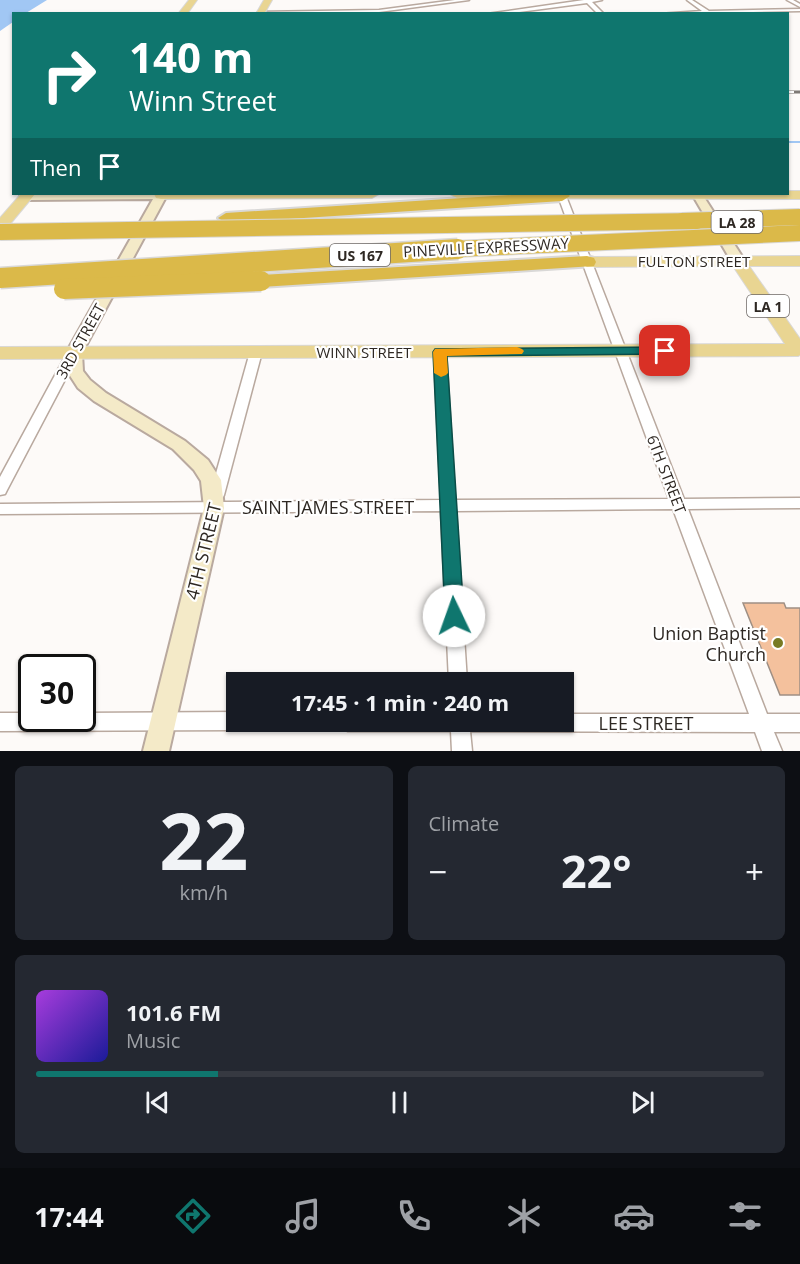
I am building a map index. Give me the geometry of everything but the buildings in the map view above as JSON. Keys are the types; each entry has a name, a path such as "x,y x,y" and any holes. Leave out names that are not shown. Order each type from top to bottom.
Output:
{"highway":[{"path":"0,230 562,196"},
{"name":"US 167","path":"675,221 800,217"},
{"name":"PINEVILLE EXPRESSWAY","path":"0,230 675,221"},
{"name":"LA 28","path":"675,221 800,222"},
{"name":"US 167","path":"721,236 800,233"},
{"name":"PINEVILLE EXPRESSWAY","path":"0,278 508,245 721,236"},
{"name":"LA 28","path":"721,236 800,240"},
{"path":"0,290 98,289 587,262"}],"main road":[{"path":"184,12 194,0"},
{"path":"0,230 27,195"},
{"name":"3RD STREET","path":"74,353 160,195"},
{"path":"510,195 800,195"},
{"path":"698,195 738,261"},
{"name":"LA 1","path":"738,261 799,351"},
{"name":"FULTON STREET","path":"587,262 800,261"},
{"name":"WINN STREET","path":"0,353 799,351"},
{"path":"74,353 75,371 84,384 100,397 172,441 201,465 211,480 214,508"},
{"name":"4TH STREET","path":"156,751 214,508"}],"street":[{"path":"320,12 379,11 467,0"},
{"path":"504,12 600,0"},
{"path":"688,0 706,12"},
{"path":"789,0 800,8"},
{"path":"587,1 601,12"},
{"path":"726,12 800,8"},
{"name":"6TH STREET","path":"562,196 772,751"},
{"name":"4TH STREET","path":"214,508 256,352"},
{"path":"440,352 457,672"},
{"name":"3RD STREET","path":"0,490 74,353"},
{"name":"SAINT JAMES STREET","path":"0,509 800,503"},
{"path":"0,722 226,721"},
{"name":"LEE STREET","path":"574,723 800,723"},
{"path":"461,732 462,751"}],"water":[{"path":"0,0 47,0 28,12 12,12 12,23 0,31"}],"waterway":[{"path":"789,142 800,142"}],"railway":[{"path":"789,92 800,92"}],"slow traffic":[{"path":"441,373 440,352 517,351"}],"place":[{"name":"Union Baptist Church","path":"778,643"}],"route":[{"path":"454,616 440,352 665,351"}]}
